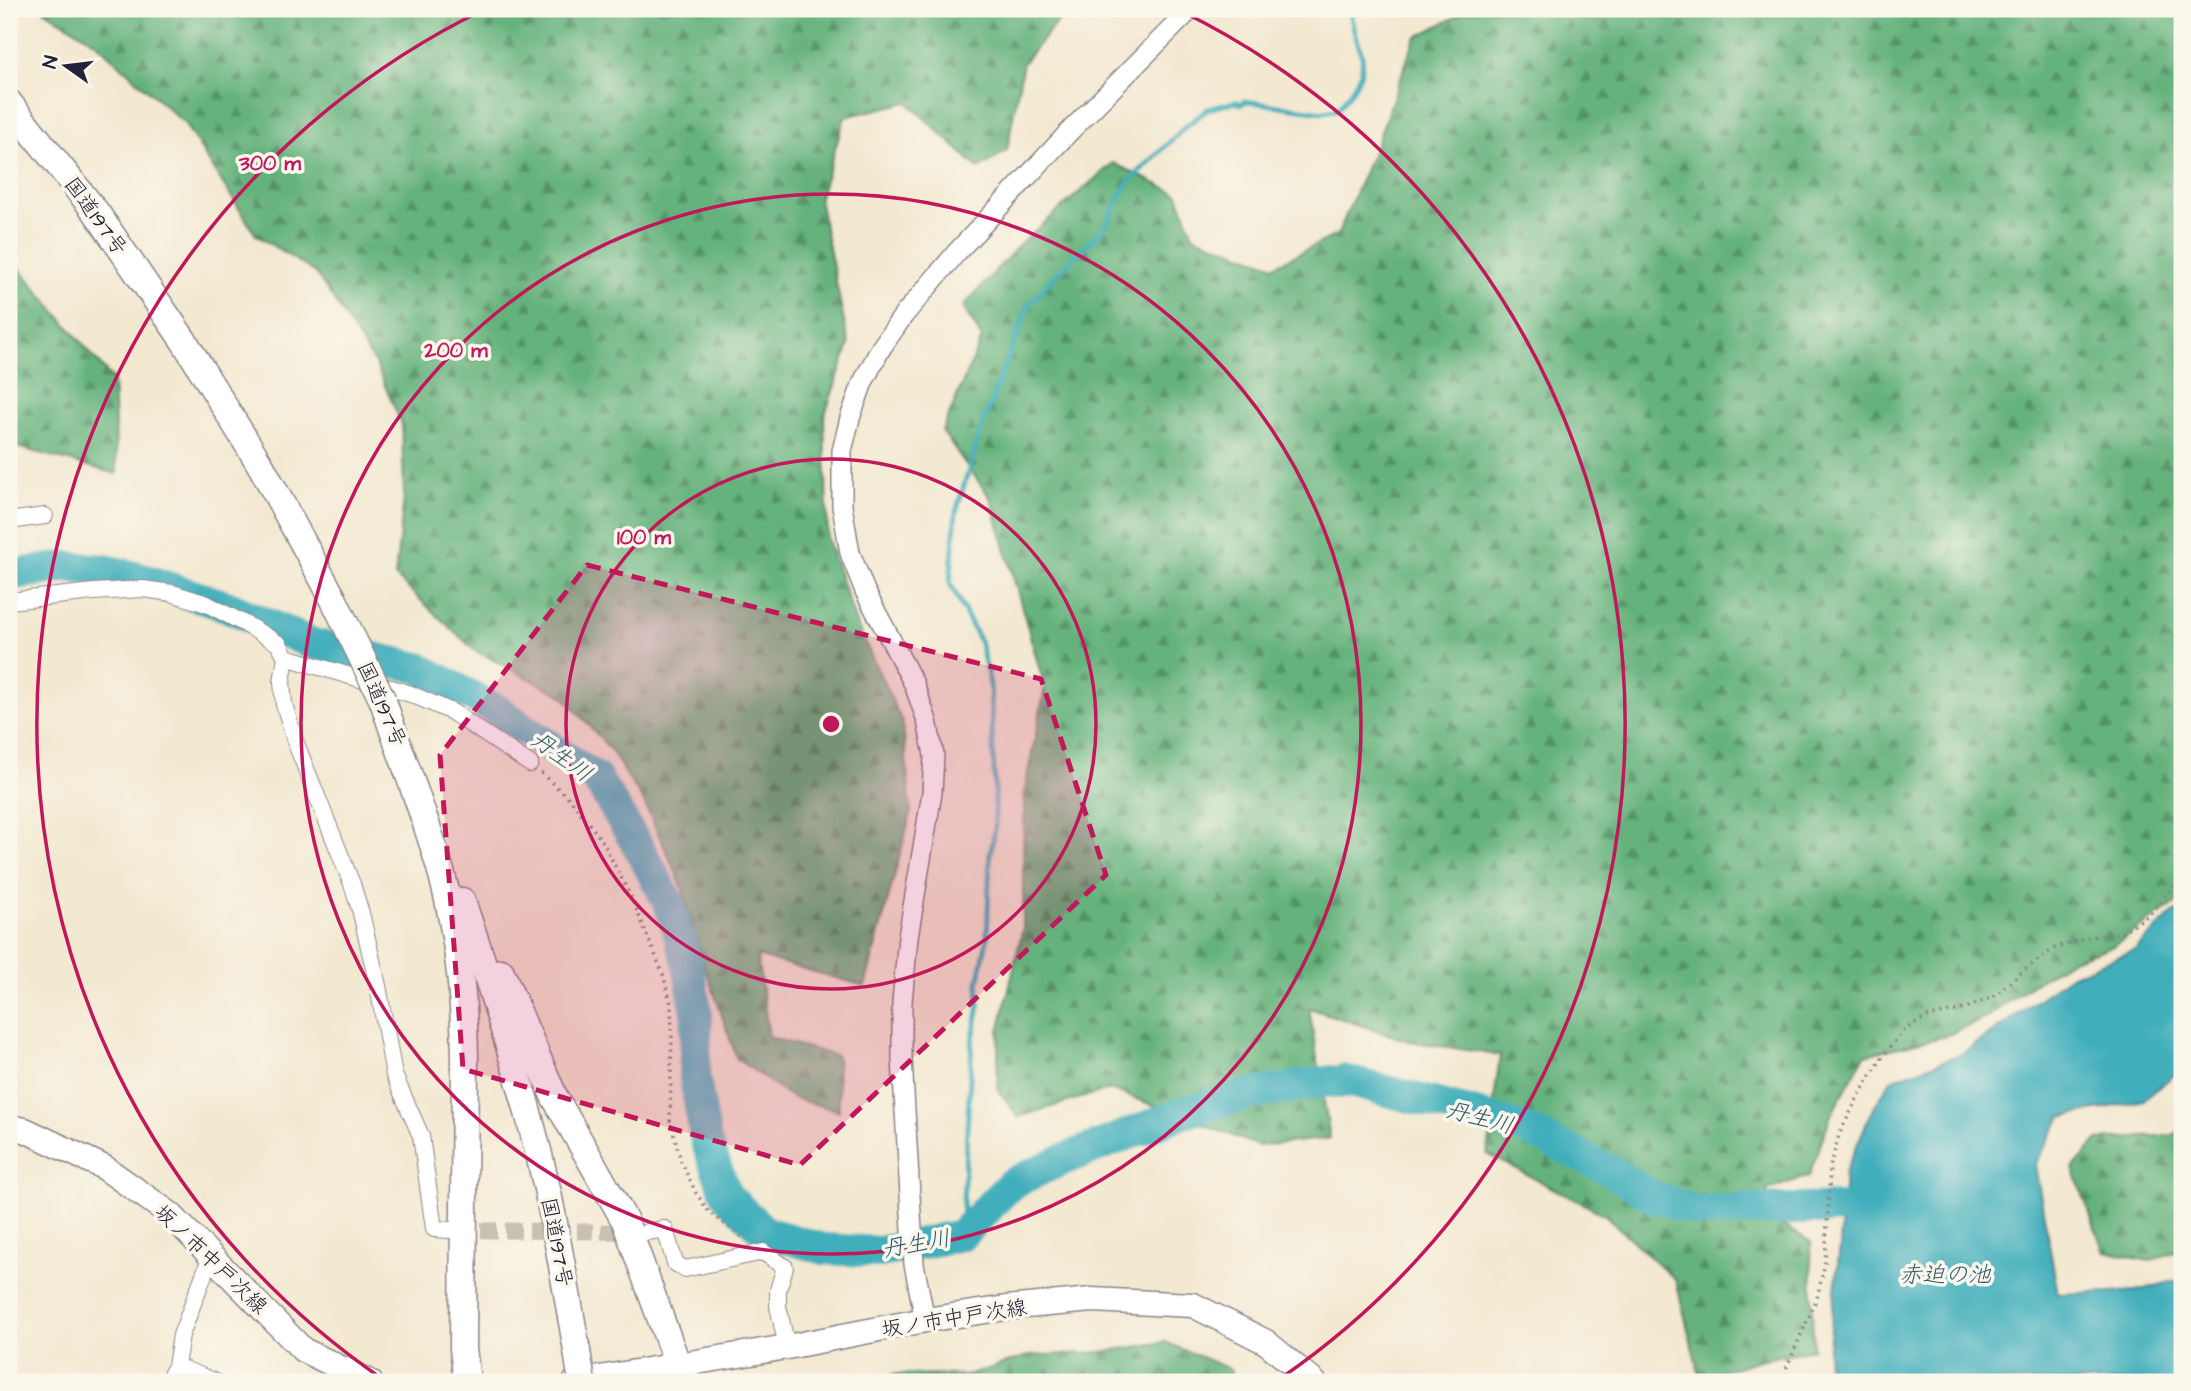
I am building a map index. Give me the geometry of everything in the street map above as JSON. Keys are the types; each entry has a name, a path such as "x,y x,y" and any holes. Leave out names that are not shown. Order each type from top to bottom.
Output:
{"highway":[{"name":"国道197号","path":"9,103 96,212 184,341 261,466 333,598 383,701 442,843 480,954 529,1117 548,1194 582,1382"},
{"path":"383,701 444,881 460,965 466,1055 463,1348 467,1382"},
{"path":"442,843 554,1096 625,1221 680,1374"}],"main road":[{"name":"坂ノ市中戸次線","path":"9,1127 25,1130 105,1168 170,1214 303,1350 370,1382"},
{"name":"坂ノ市中戸次線","path":"575,1382 680,1374 787,1347 925,1320 1006,1308 1092,1300 1193,1305 1266,1342 1314,1382"}],"street":[{"path":"925,1320 915,1268 911,1217 902,1059 902,1002 908,937 932,793 934,755 927,721 914,684 865,591 850,553 842,506 842,451 863,382 881,348 903,316 957,252 1069,132 1191,9"},
{"path":"9,521 44,516"},
{"path":"9,601 143,589 172,593 207,604 279,644 286,657 282,682 284,704 295,741 352,884 378,986 394,1075 421,1136 434,1229 450,1230"},
{"path":"286,657 411,694 452,712 530,764"},
{"path":"647,1232 665,1229 675,1262 685,1269 763,1252 785,1267 778,1290 778,1306 787,1347"},
{"path":"167,1382 176,1366 181,1335 211,1256"},
{"path":"176,1366 216,1382"}],"path":[{"path":"530,764 570,799 603,842 633,901 663,974 671,1004 673,1033 670,1120 681,1161 696,1193 709,1212 763,1252"},
{"path":"1786,1382 1786,1369 1817,1298 1825,1263 1830,1167 1839,1135 1885,1053 1903,1030 1926,1017 1964,1009 1993,996 2056,948 2089,937 2120,933 2149,915 2182,876"}],"highlighted area":[{"path":"587,565 1041,679 1106,875 800,1165 463,1069 440,755"}],"green space":[{"path":"42,9 1068,9 1023,63 1007,150 979,169 907,102 845,117 819,199 849,345 824,417 828,540 856,623 903,724 911,813 865,986 757,956 769,1037 837,1056 839,1111 793,1098 737,1059 705,967 682,886 644,802 610,749 563,696 474,650 395,576 404,497 402,425 376,365 316,273 256,235 184,123 96,43"},
{"path":"1470,9 2182,9 2182,899 2113,946 2069,961 1986,1018 1943,1037 1865,1055 1831,1115 1809,1176 1767,1190 1780,1223 1811,1242 1813,1349 1756,1361 1700,1378 1676,1281 1605,1215 1487,1154 1500,1055 1408,1041 1309,1008 1330,1138 1259,1146 1110,1089 1018,1117 997,1088 999,1031 1023,928 1024,793 1045,688 991,499 942,431 982,338 963,307 1019,245 1113,163 1178,194 1193,236 1274,266 1338,234 1377,143 1415,38"},
{"path":"9,256 113,380 117,474 9,445"},
{"path":"2182,1129 2182,1249 2150,1261 2104,1252 2073,1168 2098,1140 2173,1135"},
{"path":"1165,1342 1230,1369 1237,1382 890,1382 892,1374 970,1375 1027,1356 1102,1352"}],"water":[{"name":"赤迫の池","path":"2182,909 2182,1068 2144,1100 2061,1117 2035,1165 2058,1294 2136,1291 2182,1279 2182,1382 1825,1382 1845,1172 1872,1111 1891,1080 1962,1054 2072,975 2135,950 2173,913"}],"waterway":[{"path":"961,1235 972,1044 979,1005 978,983 987,939 995,792 990,684 980,642 950,583 956,512 983,423 1028,307 1050,281 1104,228 1128,183 1185,127 1208,109 1235,102 1322,112 1336,110 1355,85 1362,64 1350,9"},
{"name":"丹生川","path":"9,575 65,567 106,570 226,606 313,644 419,668 497,710 597,779 669,903 687,959 697,1015 694,1073 706,1141 727,1196 765,1232 824,1249 880,1252 961,1235 1012,1183 1062,1160 1185,1112 1245,1095 1331,1081 1340,1083 1343,1080 1526,1129 1607,1169 1654,1197 1697,1211 1860,1208 1877,1226"}],"tunnel":[{"path":"457,1230 634,1232"}]}
